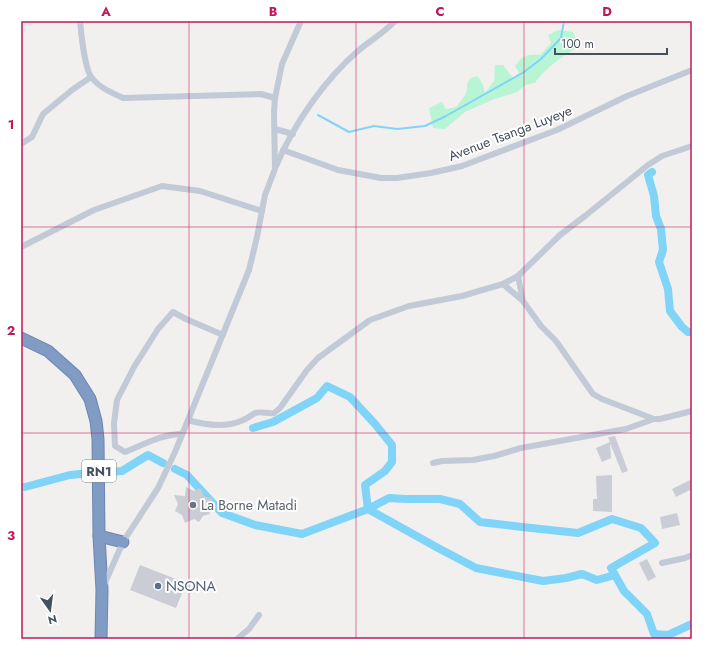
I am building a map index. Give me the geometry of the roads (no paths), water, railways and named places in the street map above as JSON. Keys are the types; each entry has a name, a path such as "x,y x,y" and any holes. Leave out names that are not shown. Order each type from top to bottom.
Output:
{"highway":[{"name":"RN1","path":"21,338 48,351 75,375 90,400 96,421 98,439 102,590 101,639"},
{"path":"100,536 123,542"}],"street":[{"path":"80,21 82,46 91,77 106,90 123,98 261,94 275,98"},
{"path":"275,169 275,98 282,64 301,21"},
{"path":"102,590 123,542 158,488 223,335 248,270 258,236 265,195 283,150 308,110 332,76 359,50 395,21"},
{"name":"Avenue Tsanga Luyeye","path":"283,150 338,170 381,178 397,178 431,173 462,166 557,130 627,96 692,70"},
{"path":"21,144 32,137 43,114 72,90 91,77"},
{"path":"275,129 293,134"},
{"path":"188,420 200,424 232,424 250,418 256,413 274,413 280,408 307,370 318,358 370,320 409,306 462,296 503,284 518,276 560,234 585,216 648,165 662,156 692,146"},
{"path":"21,247 94,210 162,186 200,191 262,211"},
{"path":"518,276 523,301"},
{"path":"503,284 523,301 541,326 556,341 592,394 654,418 660,419 692,411"},
{"path":"182,434 174,434 154,440 125,452 115,446 114,423 117,400 134,367 158,329 173,312 186,320 223,335"},
{"path":"433,463 442,461 473,460 494,456 521,448 626,429 654,418"},
{"path":"662,563 692,555"},
{"path":"237,639 250,629 258,615"}],"waterway":[{"path":"318,115 349,132 374,126 397,129 425,126 446,116 524,72 541,59 561,38 564,21"},
{"path":"652,172 648,175 654,196 656,216 661,229 663,250 659,262 668,289 670,311 682,327 688,332 692,332"},
{"path":"253,428 273,422 317,398 327,386 350,397 392,445 392,462 385,471 365,485 368,509 476,568 543,581 582,574 597,580 615,575"},
{"path":"106,472 122,471 148,455 163,463"},
{"path":"175,469 187,475 222,513 255,525 302,534 368,509 389,498 440,499 460,504 480,522 578,533 612,519 641,528 655,543 611,568 624,591 647,614 654,634 668,635 692,624"},
{"path":"21,487 70,475 91,473"}],"place":[{"name":"La Borne Matadi","path":"193,505"},
{"name":"NSONA","path":"158,586"}]}
